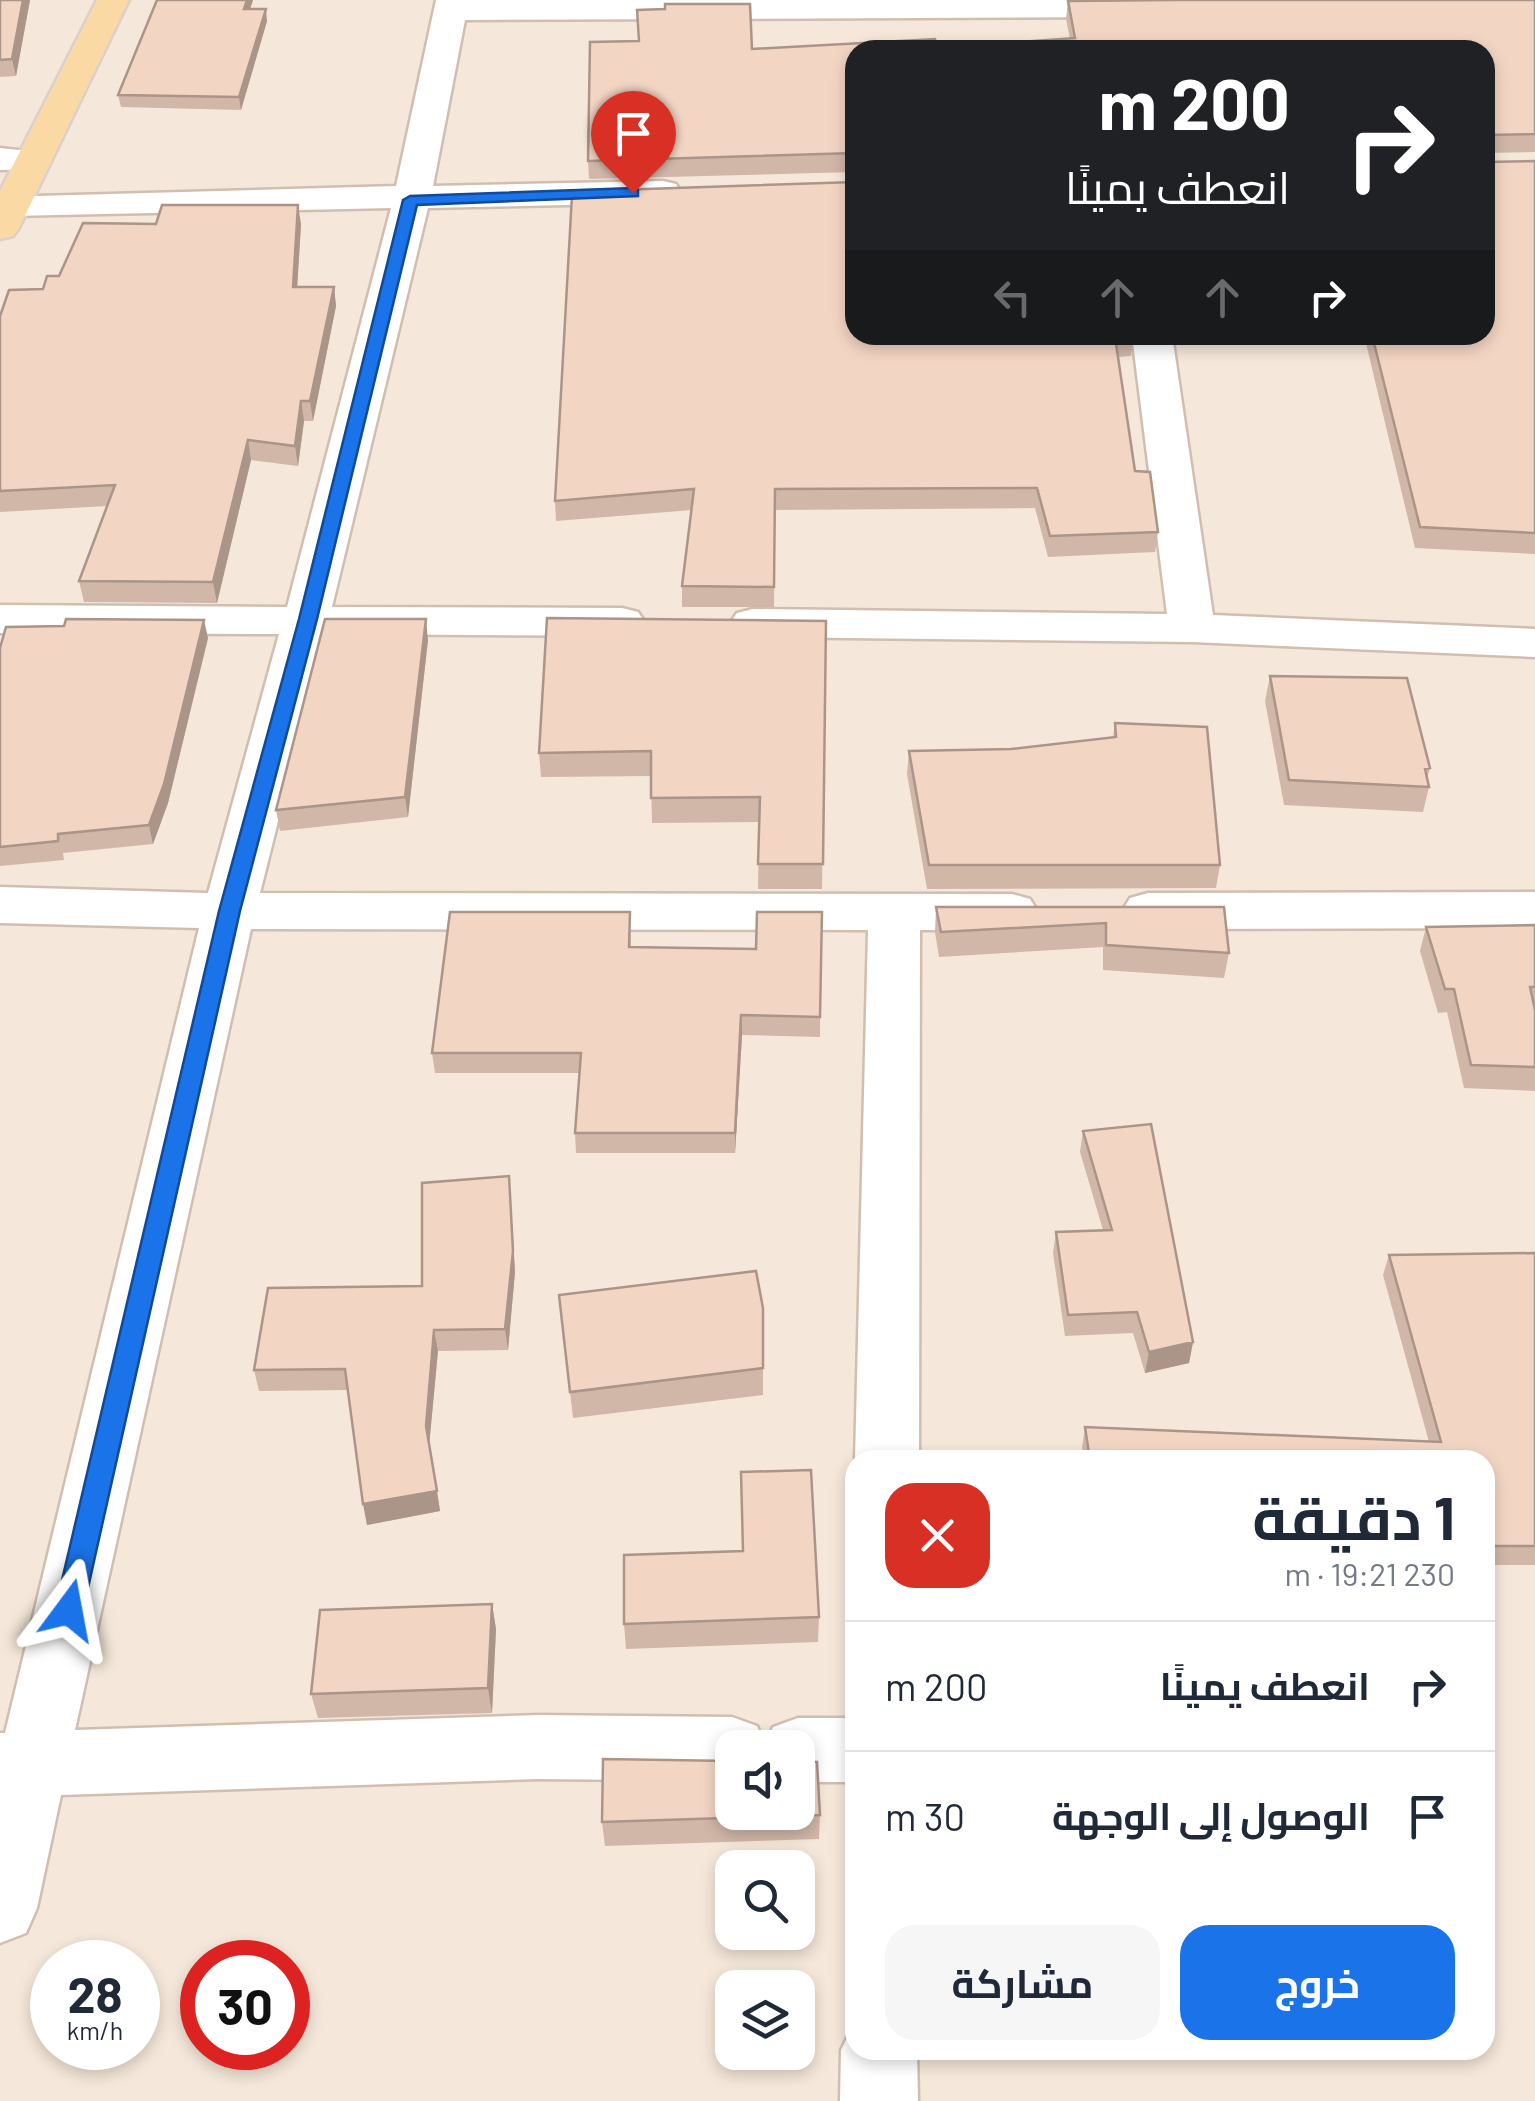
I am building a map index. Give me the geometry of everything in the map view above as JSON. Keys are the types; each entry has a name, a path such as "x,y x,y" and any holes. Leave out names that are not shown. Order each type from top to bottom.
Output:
{"main road":[{"path":"6,216 16,160 112,0"}],"street":[{"path":"0,1908 17,1765 230,911 308,619 410,200 452,5 1181,6"},
{"path":"6,216 700,191"},
{"path":"1153,345 1192,628"},
{"path":"0,619 1192,628 1535,643"},
{"path":"0,906 230,911 1535,910"},
{"path":"887,1450 894,912"},
{"path":"17,1765 538,1747 715,1749"},
{"path":"815,1750 845,1750"},
{"path":"878,2101 879,2060"}],"shaded area":[{"path":"0,0 1535,0 1535,2101 0,2101"}],"building":[{"path":"0,0 23,0 12,59 0,60"},
{"path":"157,0 247,0 244,9 266,9 239,97 118,95"},
{"path":"1535,0 1535,134 1495,135 1495,40 1047,40 1075,38 1068,1"},
{"path":"665,4 750,4 752,49 845,44 845,153 588,161 590,42 639,41 637,10 665,9"},
{"path":"1535,161 1535,533 1420,527 1374,345 1495,345 1495,162"},
{"path":"845,182 845,345 1116,345 1135,471 1150,472 1158,532 1050,536 1037,488 775,489 774,587 682,586 694,489 555,501 572,195 587,195 587,191"},
{"path":"162,205 298,205 293,287 334,287 310,401 301,401 295,446 248,440 213,582 79,581 115,485 0,491 0,316 9,290 43,289 47,276 59,276 83,223 156,224"},
{"path":"547,618 826,621 823,864 758,864 760,797 651,798 651,751 539,753"},
{"path":"66,619 204,620 164,784 149,825 58,834 58,841 0,847 0,648 6,627 64,626"},
{"path":"325,619 426,619 405,797 276,810"},
{"path":"1270,676 1407,678 1430,768 1425,769 1429,787 1289,780"},
{"path":"1115,723 1207,727 1220,865 929,865 909,751 1011,749 1116,737"},
{"path":"936,907 1224,907 1229,953 1106,945 1106,923 941,932"},
{"path":"450,912 630,912 629,947 756,949 757,912 822,912 820,1017 741,1015 735,1133 575,1133 581,1053 432,1053"},
{"path":"1535,925 1535,987 1530,987 1535,1010 1535,1067 1471,1065 1454,989 1445,989 1426,927"},
{"path":"1151,1124 1193,1342 1149,1352 1137,1312 1068,1315 1056,1232 1112,1230 1083,1131"},
{"path":"509,1176 513,1251 505,1329 434,1330 426,1426 437,1491 363,1504 345,1369 254,1370 268,1288 422,1286 422,1183"},
{"path":"1535,1253 1535,1546 1495,1546 1495,1450 1088,1450 1085,1427 1441,1442 1389,1255"},
{"path":"756,1271 763,1308 763,1368 570,1392 559,1295"},
{"path":"811,1470 819,1617 624,1624 624,1555 743,1551 741,1472"},
{"path":"492,1604 488,1688 311,1694 320,1610"},
{"path":"603,1759 715,1761 715,1818 602,1822"},
{"path":"815,1762 817,1762 820,1815 815,1815"}],"route":[{"path":"69,1610 230,911 308,619 410,200 633,193"}]}
